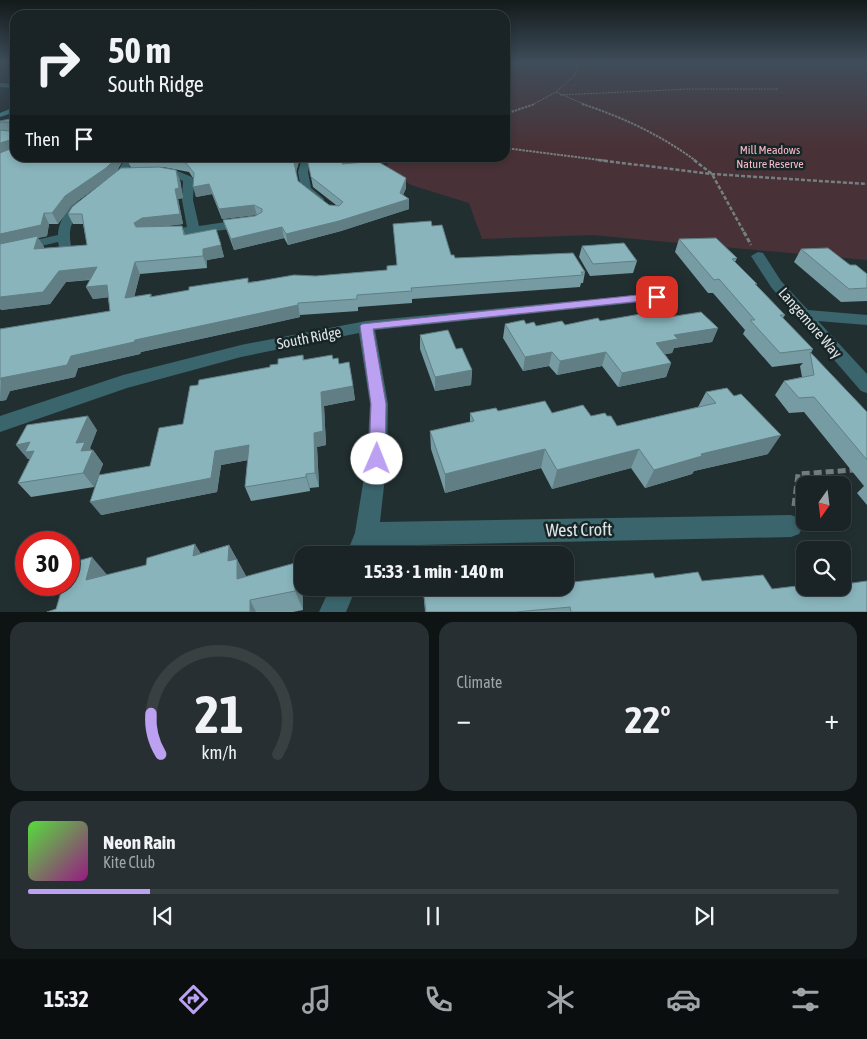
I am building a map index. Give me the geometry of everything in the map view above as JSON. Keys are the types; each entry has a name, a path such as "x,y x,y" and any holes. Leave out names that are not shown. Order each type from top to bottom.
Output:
{"street":[{"path":"66,252 63,237 65,222 71,214 122,173 127,162"},
{"path":"305,162 303,172 306,189 328,206"},
{"path":"122,173 175,173 188,179 190,184 186,195 193,218 193,230"},
{"path":"174,232 257,222"},
{"path":"0,252 63,237"},
{"name":"Langemore Way","path":"758,256 776,284 867,386"},
{"name":"South Ridge","path":"0,424 124,382 242,351 366,326 657,297"},
{"path":"804,315 867,320"},
{"path":"362,546 367,534 377,459 379,404 366,326"},
{"name":"West Croft","path":"367,534 791,526"},
{"path":"332,612 339,596"}],"path":[{"path":"560,95 655,91"},
{"path":"510,112 533,105 556,92 606,112 661,138 702,165 712,174 758,256"},
{"path":"510,149 712,174 867,184"},
{"path":"791,526 798,474 857,470"}],"green space":[{"name":"Mill Meadows Nature Reserve","path":"510,91 867,91 867,260 592,235 482,239 469,203 411,185 386,168 388,162 510,162"}],"building":[{"path":"10,119 10,122 0,121"},
{"path":"0,130 10,131 10,140 0,143"},
{"path":"10,149 10,162 112,162 65,196 52,213 44,213 41,225 0,234 0,153"},
{"path":"181,162 294,162 298,181 329,205 339,206 343,202 311,177 308,162 343,162 342,164 379,162 406,178 400,193 409,199 339,221 286,234 282,227 231,239 223,220 255,216 262,212 262,209 254,205 219,209 209,184 193,187 194,173 186,163"},
{"path":"159,167 176,170 179,188 175,189 180,214 142,218 134,223 136,227 182,226 184,235 216,229 221,245 203,249 203,256 135,262 125,298 151,294 150,297 189,290 189,287 248,278 248,283 294,275 316,276 387,270 387,266 397,265 393,224 431,221 432,226 442,225 451,255 454,255 455,258 573,253 585,272 581,272 583,275 411,288 412,291 357,295 357,299 298,303 298,305 135,340 134,342 71,356 67,365 1,378 0,380 0,329 110,311 107,285 86,287 97,267 59,271 43,292 0,297 0,244 38,236 34,249 87,245 82,214 68,214 72,207 121,168"},
{"path":"716,238 737,258 732,259 785,315 780,315 813,349 780,353 750,320 755,320 719,279 714,280 679,239"},
{"path":"624,243 637,261 593,264 582,246"},
{"path":"828,248 850,265 856,265 867,274 867,288 849,289 801,249"},
{"path":"658,311 662,315 669,317 701,312 718,328 674,335 678,339 656,343 671,363 622,373 606,352 560,361 552,352 525,357 505,324 524,320 526,324 534,322 536,326 562,321 565,325 598,318 600,321"},
{"path":"448,330 456,349 462,348 472,370 435,377 420,335"},
{"path":"810,352 867,412 867,460 814,397 799,398 784,381 814,375"},
{"path":"303,355 303,360 332,355 333,359 338,358 339,364 349,362 353,386 321,392 323,431 314,433 315,473 306,474 306,477 245,487 249,445 215,451 211,478 90,502 99,475 150,466 159,428 183,424 190,386 198,385 199,380 270,367 270,365 278,364 278,359"},
{"path":"727,388 734,396 741,394 781,435 701,454 702,456 654,470 639,449 557,470 545,449 445,474 430,431 474,421 470,413 496,408 498,411 545,401 552,413 583,405 591,416 605,413 607,416 611,416 617,426 716,403 706,392"},
{"path":"88,416 76,443 85,442 81,451 93,450 83,473 18,483 34,451 25,452 30,442 16,445 27,425"},
{"path":"195,544 193,556 229,545 228,561 237,559 237,579 294,563 294,591 250,600 250,612 47,612 56,609 60,596 80,596 80,560 92,557 86,580 146,565 147,558"},
{"path":"698,572 702,581 763,575 772,589 796,586 796,596 851,596 851,583 867,581 867,612 571,612 570,607 516,612 426,612 424,596 574,596 574,582 653,573 655,578"}],"route":[{"path":"377,459 379,404 366,326 657,297"}]}
